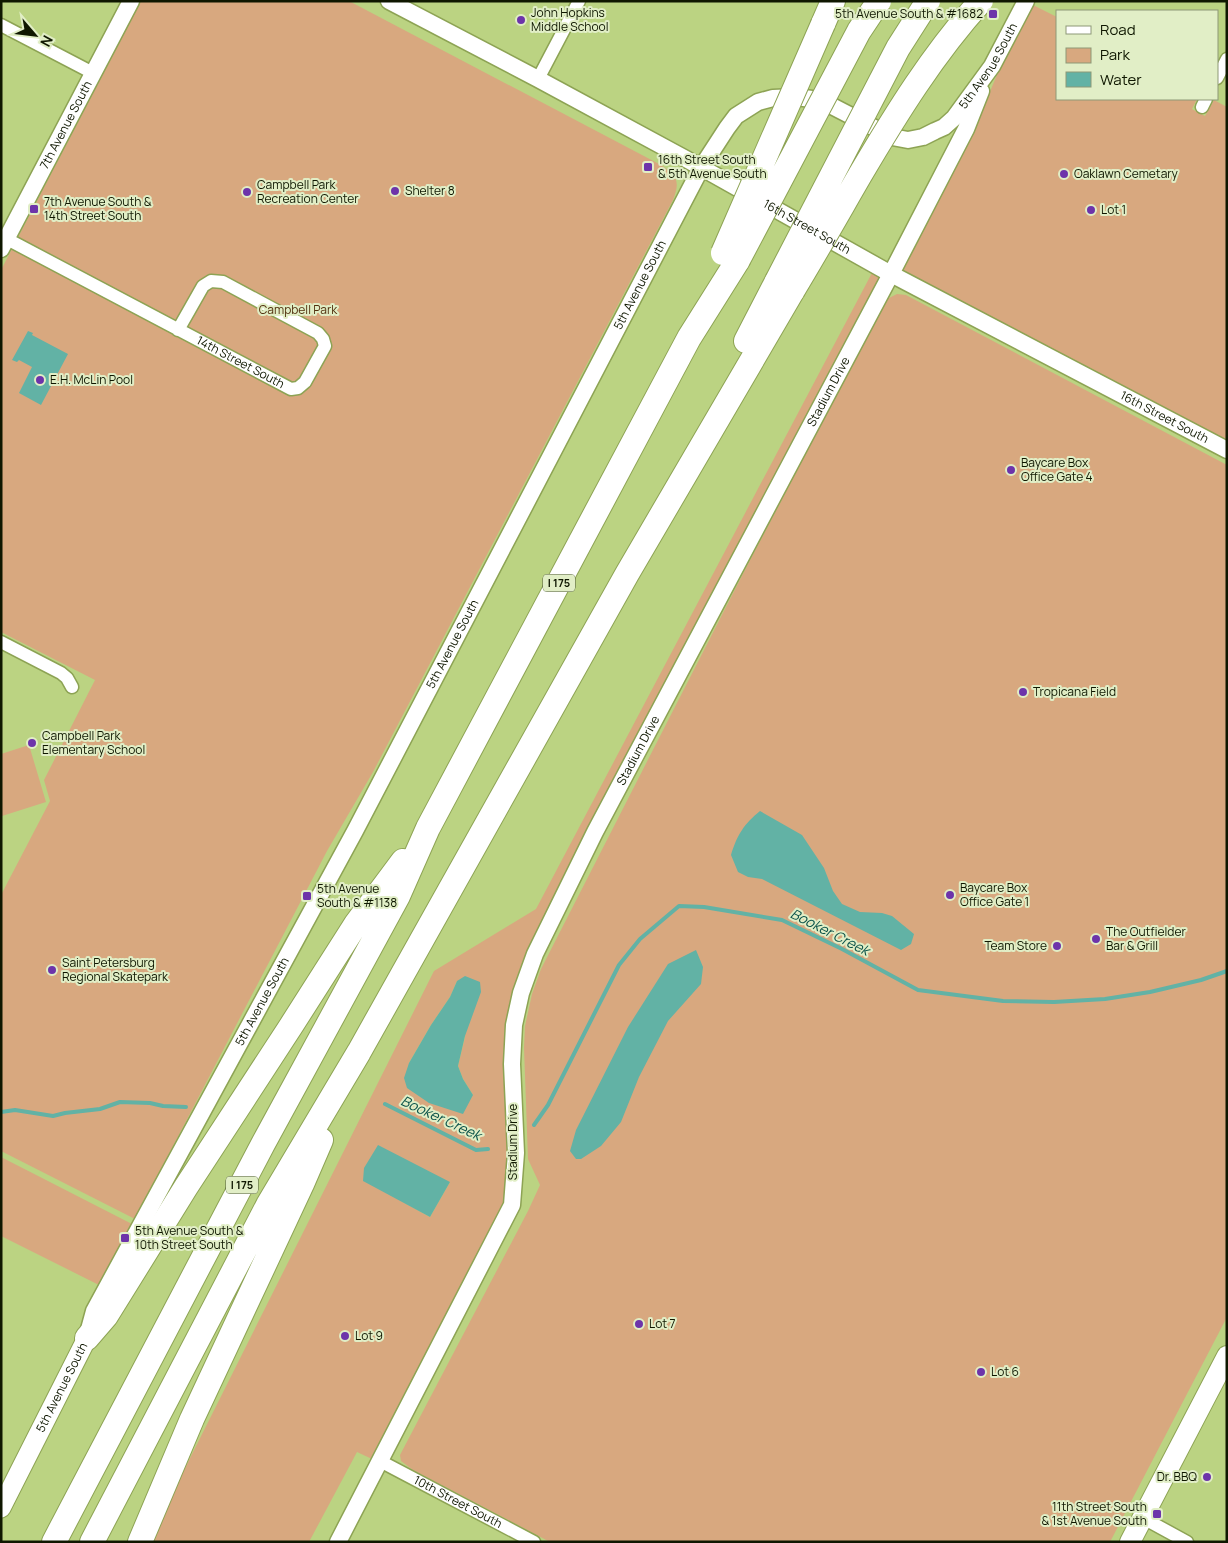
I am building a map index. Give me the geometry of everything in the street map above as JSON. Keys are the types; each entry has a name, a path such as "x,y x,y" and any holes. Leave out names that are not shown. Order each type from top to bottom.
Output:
{"highway":[{"path":"731,256 833,1"},
{"path":"731,256 859,31 879,1"},
{"path":"785,285 898,48 928,1"},
{"path":"785,285 931,63 966,17 981,1"},
{"name":"I 175","path":"54,1542 263,1144 398,896 428,828 731,256"},
{"name":"I 175","path":"92,1542 268,1205 359,1052 627,574 785,285"},
{"path":"87,1338 106,1316 186,1187 356,924 428,828"},
{"path":"140,1542 192,1419 302,1184 359,1052"}],"main road":[{"name":"5th Avenue South","path":"1,1508 87,1338"},
{"path":"1130,1542 1227,1356"}],"street":[{"name":"7th Avenue South","path":"3,246 131,1"},
{"name":"16th Street South","path":"389,1 538,79 891,274 1227,450"},
{"path":"538,79 579,1"},
{"name":"5th Avenue South","path":"87,1338 94,1311 355,831 701,168 727,128 736,116 758,102 774,98 812,99 828,104 892,137 908,140 923,137 944,127 954,118 992,66 1026,1"},
{"path":"1,25 93,73"},
{"path":"1218,76 1227,59"},
{"name":"Stadium Drive","path":"338,1542 512,1205 516,1153 512,1064 514,1025 520,993 535,954 595,832 891,274 966,128 992,66"},
{"name":"14th Street South","path":"3,246 178,330 290,389 298,388 306,382 325,346 323,339 318,333 223,282 211,281 202,286 178,330"},
{"path":"1,642 60,672 67,678 72,687"},
{"name":"10th Street South","path":"380,1461 534,1542"},
{"path":"1143,1518 1187,1542"}],"green space":[{"name":"Campbell Park","path":"141,1 349,1 661,165 674,176 677,184 673,200 373,772 327,851 135,1219 1,1151 1,895 50,801 44,780 95,680 1,632 1,270"},
{"name":"Lot 1","path":"1033,5 1056,16 1056,100 1196,100 1192,109 1205,116 1214,100 1227,107 1227,442 901,271 973,132 999,70"},
{"path":"873,271 881,276 588,828 504,1057 508,1152 504,1203 372,1459 357,1452 309,1542 148,1542 434,971 536,909","holes":["457,981 465,1037 458,1066 463,1079 473,1095 409,1063 450,997","450,1182 430,1217 401,1201"]},
{"path":"897,294 906,295 1227,465 1227,1317 1110,1542 550,1542 413,1470 401,1461 400,1455 540,1185 528,1159 524,1048 525,1026 532,994 541,969 748,564 887,299"},
{"path":"29,745 46,802 2,816 1,754"},
{"path":"1,1157 132,1224 99,1285 1,1236"}],"water":[{"name":"E.H. McLin Pool","path":"28,331 68,354 41,405 19,393 32,367 19,360 17,362 12,360"},
{"path":"760,811 802,835 824,868 833,891 842,904 860,912 882,913 892,916 914,934 911,944 901,950 762,879 748,877 738,872 731,855 733,848 745,825"},
{"path":"696,950 703,967 701,984 668,1021 639,1077 621,1122 601,1146 581,1159 576,1159 570,1151 576,1130 628,1027 668,964"},
{"path":"465,976 480,982 481,992 465,1036 458,1066 463,1079 473,1095 463,1114 429,1103 407,1088 404,1078 409,1063 450,997 457,981"},
{"path":"378,1145 450,1182 430,1217 363,1181 364,1168"}],"waterway":[{"name":"Booker Creek","path":"534,1125 548,1105 619,965 640,939 679,906 704,907 782,920 842,949 918,990 1003,1001 1054,1002 1105,999 1150,992 1201,980 1227,971"},
{"name":"Booker Creek","path":"1,1112 15,1110 53,1116 100,1109 120,1102 186,1107"},
{"name":"Booker Creek","path":"385,1104 476,1150 488,1149"}],"place":[{"name":"5th Avenue South & #1682","path":"993,14"},
{"name":"John Hopkins Middle School","path":"521,20"},
{"name":"16th Street South & 5th Avenue South","path":"648,167"},
{"name":"Oaklawn Cemetary","path":"1064,174"},
{"name":"Shelter 8","path":"395,191"},
{"name":"Campbell Park Recreation Center","path":"247,192"},
{"name":"7th Avenue South & 14th Street South","path":"34,209"},
{"name":"Lot 1","path":"1091,210"},
{"name":"E.H. McLin Pool","path":"40,380"},
{"name":"Baycare Box Office Gate 4","path":"1011,470"},
{"name":"Tropicana Field","path":"1023,692"},
{"name":"Campbell Park Elementary School","path":"32,743"},
{"name":"Baycare Box Office Gate 1","path":"950,895"},
{"name":"5th Avenue South & #1138","path":"307,896"},
{"name":"The Outfielder Bar & Grill","path":"1096,939"},
{"name":"Team Store","path":"1057,946"},
{"name":"Saint Petersburg Regional Skatepark","path":"52,970"},
{"name":"5th Avenue South & 10th Street South","path":"125,1238"},
{"name":"Lot 7","path":"639,1324"},
{"name":"Lot 9","path":"345,1336"},
{"name":"Lot 6","path":"981,1372"},
{"name":"Dr. BBQ","path":"1207,1477"},
{"name":"11th Street South & 1st Avenue South","path":"1157,1514"}]}
